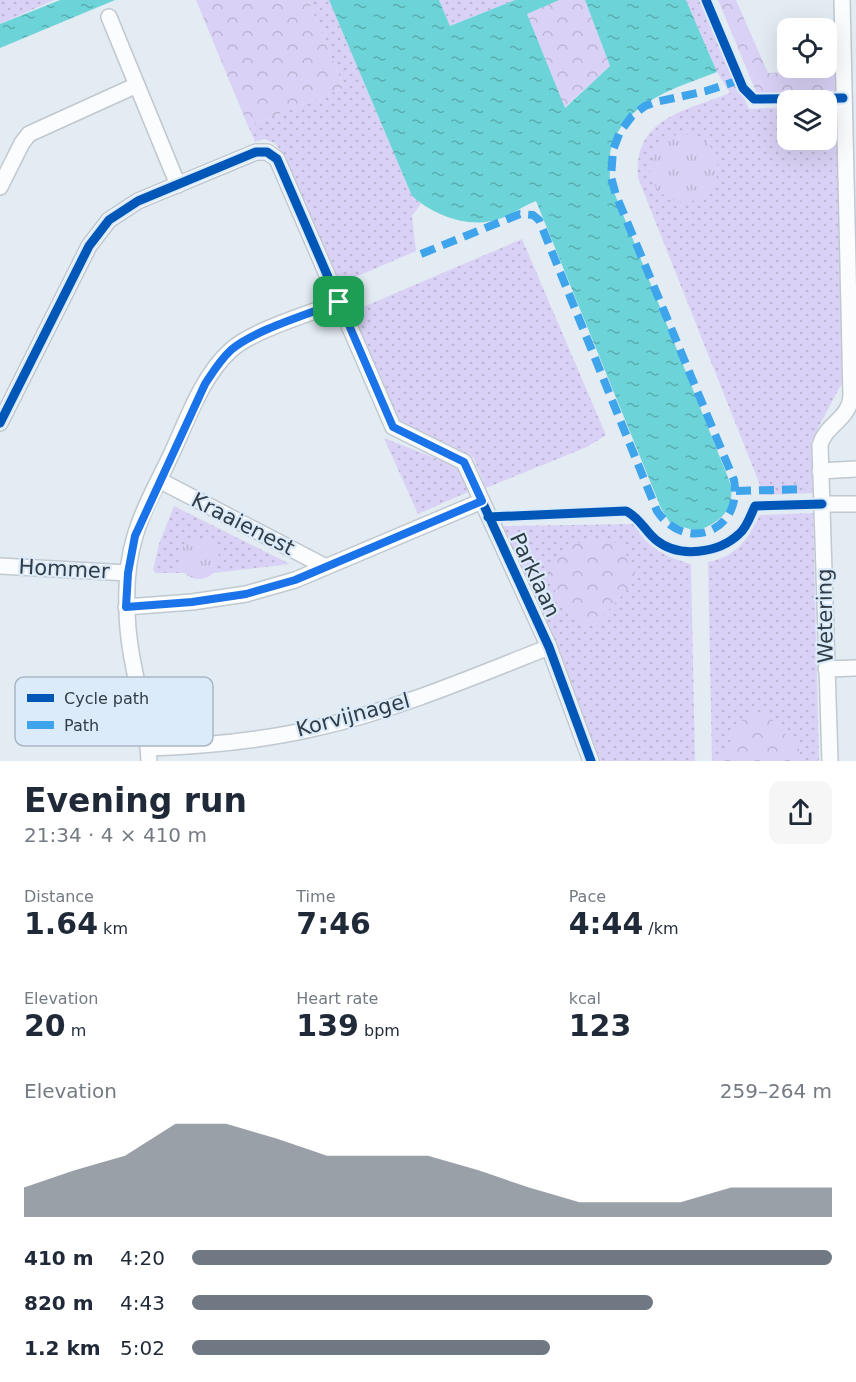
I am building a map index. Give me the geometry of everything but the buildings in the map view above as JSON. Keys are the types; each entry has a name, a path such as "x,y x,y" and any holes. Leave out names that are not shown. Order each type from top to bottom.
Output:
{"street":[{"name":"Wetering","path":"830,761 820,446 823,434 845,415 850,407 852,289 849,97 842,0"},
{"path":"0,423 89,246 110,220 138,201 178,184 109,17"},
{"path":"0,187 22,143 30,134 137,85"},
{"name":"Parklaan","path":"178,184 256,152 267,152 277,159 393,427 464,462 549,647 591,761"},
{"path":"136,677 128,645 126,607 128,573 135,536 205,384 219,362 232,348 252,337 339,302"},
{"path":"820,471 856,469"},
{"name":"Kraaienest","path":"159,480 326,567"},
{"name":"Kraaienest","path":"126,607 192,602 246,594 326,567 482,501"},
{"path":"822,504 856,504"},
{"name":"Hommer","path":"0,566 128,573"},
{"name":"Korvijnagel","path":"149,754 213,746 315,728 419,697 549,647"},
{"path":"826,669 856,668"}],"green space":[{"path":"0,0 54,0 0,24"},
{"path":"196,0 308,0 344,88 248,126"},
{"path":"308,0 329,0 412,196 421,204 412,216 416,251 337,285 286,158 275,143 264,139 255,142 248,126 344,88"},
{"path":"439,0 515,0 450,26"},
{"path":"559,0 585,0 610,66 564,108 526,14"},
{"path":"686,0 701,0 749,109 777,108 777,150 837,150 837,104 843,381 811,441 813,493 764,495 638,178 639,158 644,142 653,129 680,112 730,93 717,72"},
{"path":"718,0 736,0 768,73 777,73 777,78 837,78 837,90 777,90 777,93 757,94"},
{"path":"684,134 697,137 708,144 715,155 718,168 715,181 708,192 697,199 684,202 671,199 660,192 653,181 650,168 653,155 660,144 671,137"},
{"path":"522,239 606,435 587,447 486,488 473,457 399,426 349,313"},
{"path":"384,438 458,467 470,491 418,514"},
{"path":"174,506 290,564 213,573 218,556 212,545 183,571 185,573 156,573 153,570 159,544"},
{"path":"813,513 819,761 712,761 708,562 726,556 740,546 760,515"},
{"path":"634,524 645,539 658,550 691,564 695,761 601,761 502,526"},
{"path":"199,539 213,545 219,559 213,573 199,579 185,573 179,559 185,545"},
{"path":"593,539 619,543 636,571 629,588 596,624 584,623 568,615 558,600 549,570 570,545"},
{"path":"767,714 799,749 800,761 721,761 721,756 745,716"}],"water":[{"path":"60,0 115,0 0,48 0,24"},
{"path":"329,0 439,0 450,26 515,0 559,0 527,14 565,108 610,66 585,0 686,0 717,72 684,84 652,100 625,122 616,136 610,154 610,182 729,480 731,498 729,506 720,518 696,531 670,523 661,508 536,201 502,218 466,222 431,210 412,196"}],"marked path":[{"path":"421,254 520,214 533,215 539,220 657,511 669,524 683,531 696,534 710,531 721,524 730,512 734,498 734,480 616,195 611,177 613,150 620,132 632,116 645,106 740,80"},
{"path":"736,491 805,489"}],"cycle path":[{"path":"706,0 743,88 754,99 843,98"},
{"path":"0,423 89,246 109,220 138,201 256,152 267,152 277,159 393,427 464,462 549,647 591,761"},
{"path":"488,517 626,511 665,546 676,550 699,551 721,546 739,534 747,525 755,506 822,504"}],"route":[{"path":"339,302 393,427 464,462 482,501 295,580 246,594 192,602 126,607 128,573 135,536 147,505 205,384 219,362 232,348 252,337 339,302"}]}
